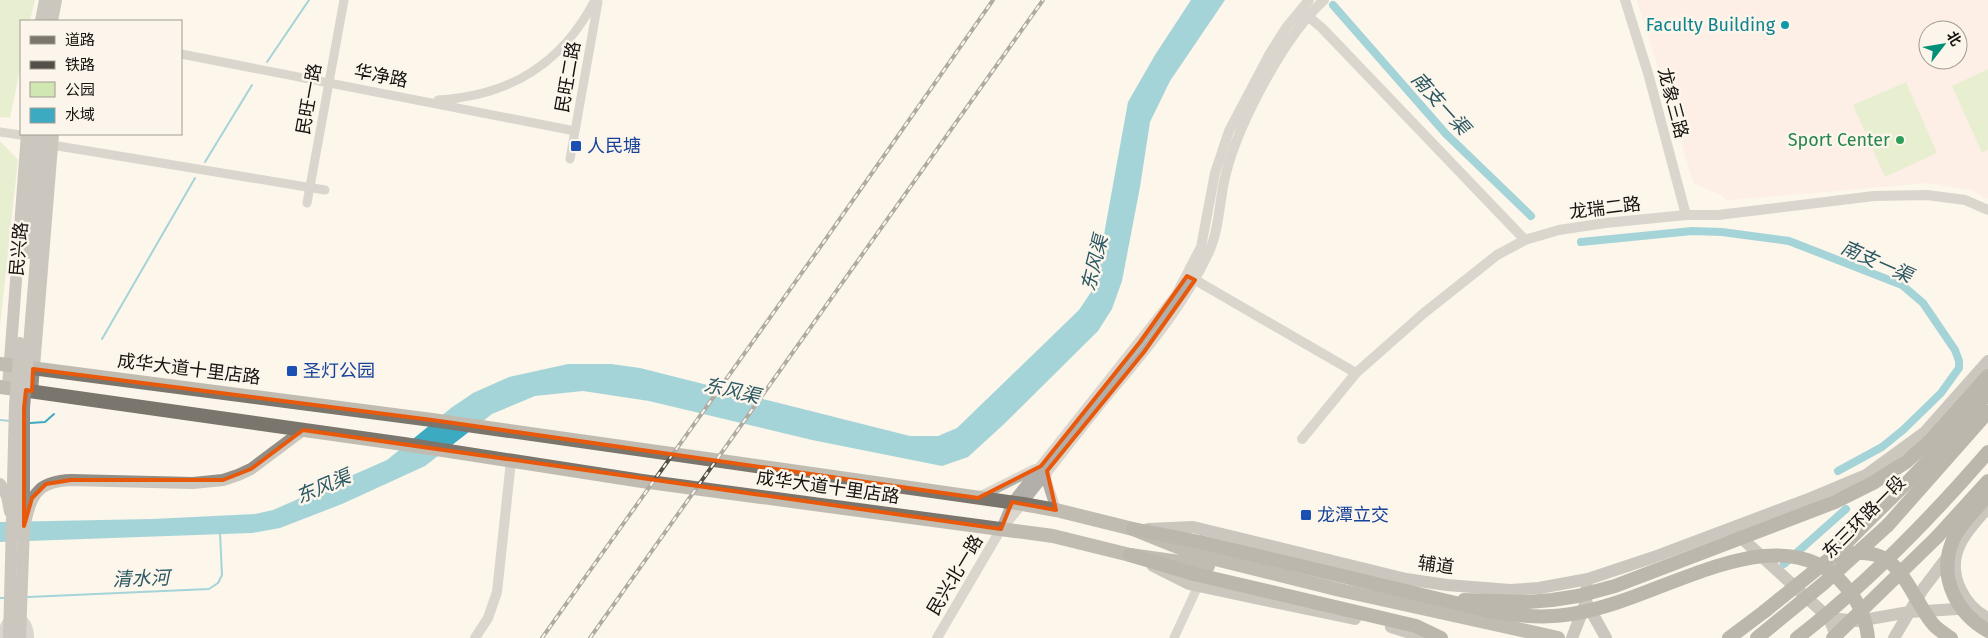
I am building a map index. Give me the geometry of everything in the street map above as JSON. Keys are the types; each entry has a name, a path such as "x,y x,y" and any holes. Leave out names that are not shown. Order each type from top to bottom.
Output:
{"highway":[{"path":"1438,599 1528,602 1578,596 1615,586 1836,502 1873,483 1906,462 1931,440 1988,376"},
{"path":"1729,638 1833,556 1912,479 1947,442 1988,393"},
{"name":"东三环路一段","path":"1757,638 1824,583 1888,525 1988,412"},
{"path":"1797,638 1863,581 1904,542 1988,452"},
{"path":"1835,638 1937,538 1988,481"},
{"path":"1988,495 1961,528 1951,544 1947,567 1949,583 1964,613 1975,624 1988,631"},
{"path":"1133,529 1196,564 1441,632 1454,638"},
{"path":"1833,556 1852,552 1872,553 1887,559 1904,576 1934,626 1951,638"},
{"path":"1130,554 1438,599 1516,616 1543,618 1571,614 1612,604 1726,562 1758,556 1784,555 1818,566 1840,580 1857,600 1867,624 1868,638"},
{"path":"1416,626 1442,638"}],"main road":[{"path":"41,20 45,0"},
{"path":"52,20 56,0"},
{"name":"民兴路","path":"4,387 31,135"},
{"name":"民兴路","path":"20,638 16,406 31,135"},
{"name":"民兴路","path":"9,638 18,524 24,408 46,135"},
{"name":"民兴路","path":"32,391 53,140"},
{"name":"辅道","path":"1133,529 1193,527 1406,579 1465,587 1510,590 1539,588 1588,578 1731,529 1866,475 1925,432 1988,360"},
{"name":"成华大道十里店路","path":"5,365 432,420 1017,503 1056,510 1133,529"},
{"path":"4,387 303,430"},
{"path":"18,524 32,498 46,484 59,480 193,483 223,480 238,476 251,469 303,430"},
{"name":"成华大道十里店路","path":"303,430 642,481 1053,536 1130,554"},
{"path":"0,484 18,524"},
{"path":"1894,638 1935,571 1988,507"},
{"path":"1731,529 1829,618 1835,638"},
{"path":"1965,535 1957,552 1955,564 1957,580 1973,608 1988,618"},
{"path":"1196,564 1366,621 1405,630 1426,638"},
{"path":"1196,564 1519,638"},
{"path":"1196,564 1340,590 1558,638"},
{"path":"1572,638 1586,602 1588,578"},
{"path":"1586,602 1606,638"},
{"path":"1829,618 1858,621 1909,612 1973,608"}],"street":[{"name":"民旺一路","path":"307,203 344,0"},
{"path":"420,100 455,99 483,95 504,88 524,78 545,64 559,51 578,30 597,0"},
{"name":"民旺二路","path":"570,159 597,0"},
{"path":"1304,13 1310,0"},
{"path":"1304,13 1324,0"},
{"name":"龙象三路","path":"1625,0 1648,73 1686,216"},
{"path":"1304,13 1322,28 1525,240"},
{"name":"民兴北一路","path":"936,638 1017,503 1191,278 1201,247 1215,173 1229,131 1269,55 1286,28 1304,13"},
{"name":"华净路","path":"182,54 575,131"},
{"path":"0,132 20,134"},
{"path":"53,140 325,190"},
{"name":"龙瑞二路","path":"1302,439 1356,373 1424,313 1497,255 1525,240 1559,230 1596,224 1718,215 1874,196 1927,195 1965,200 1988,210"},
{"path":"1191,278 1356,373"},
{"path":"475,638 488,618 497,592 511,461"},
{"path":"978,498 1044,469 1050,495 1056,510"},
{"path":"1174,638 1196,564"},
{"path":"2,638 8,621 19,618 28,626 29,638"}],"highlighted area":[{"path":"1187,276 1195,280 1144,352 1047,471 1056,510 1012,502 1001,529 303,430 251,469 223,480 71,480 46,484 32,498 24,526 24,408 26,390 32,391 33,369 432,420 978,498 1041,466 1140,342"}],"shaded area":[{"path":"1637,0 1988,0 1988,199 1972,190 1927,183 1727,200 1720,194 1694,184"}],"green space":[{"path":"0,0 35,0 30,20 20,20 20,69 10,118 0,117"},
{"path":"1988,69 1988,150 1982,153 1952,86"},
{"name":"Sport Center","path":"1906,82 1937,153 1885,177 1853,105"},
{"path":"0,141 18,160 0,326"}],"water":[{"path":"1191,0 1225,0 1170,81 1150,122 1122,281 1112,309 1098,331 968,457 942,466 812,440 649,401 583,391 535,396 492,414 425,466 342,504 280,528 252,533 0,542 0,522 152,519 255,514 273,510 387,460 451,408 473,393 509,377 568,364 611,364 640,368 910,436 938,436 957,428 1079,310 1091,292 1097,273 1128,102 1155,55"}],"waterway":[{"path":"267,62 309,0"},
{"name":"南支一渠","path":"1333,5 1446,134 1531,216"},
{"path":"205,162 252,85"},
{"path":"102,339 195,178"},
{"name":"南支一渠","path":"1581,242 1692,231 1722,232 1789,241 1902,285 1923,303 1955,350 1959,361 1959,368 1941,393 1903,430 1882,447 1838,471"},
{"path":"30,423 45,422 54,414"},
{"path":"0,420 10,421"},
{"name":"南支一渠","path":"1784,564 1846,509"},
{"name":"清水河","path":"28,597 209,589 218,583 222,575 220,533"},
{"name":"清水河","path":"0,598 5,598"}],"railway":[{"path":"542,638 993,0"},
{"path":"590,638 1043,0"}],"place":[{"name":"Faculty Building","path":"1785,25"},
{"name":"Sport Center","path":"1900,140"},
{"name":"人民塘","path":"576,146"},
{"name":"圣灯公园","path":"292,371"},
{"name":"龙潭立交","path":"1306,515"}],"water label":[{"name":"东风渠","path":"1094,263"},
{"name":"东风渠","path":"732,390"},
{"name":"东风渠","path":"323,486"}]}
